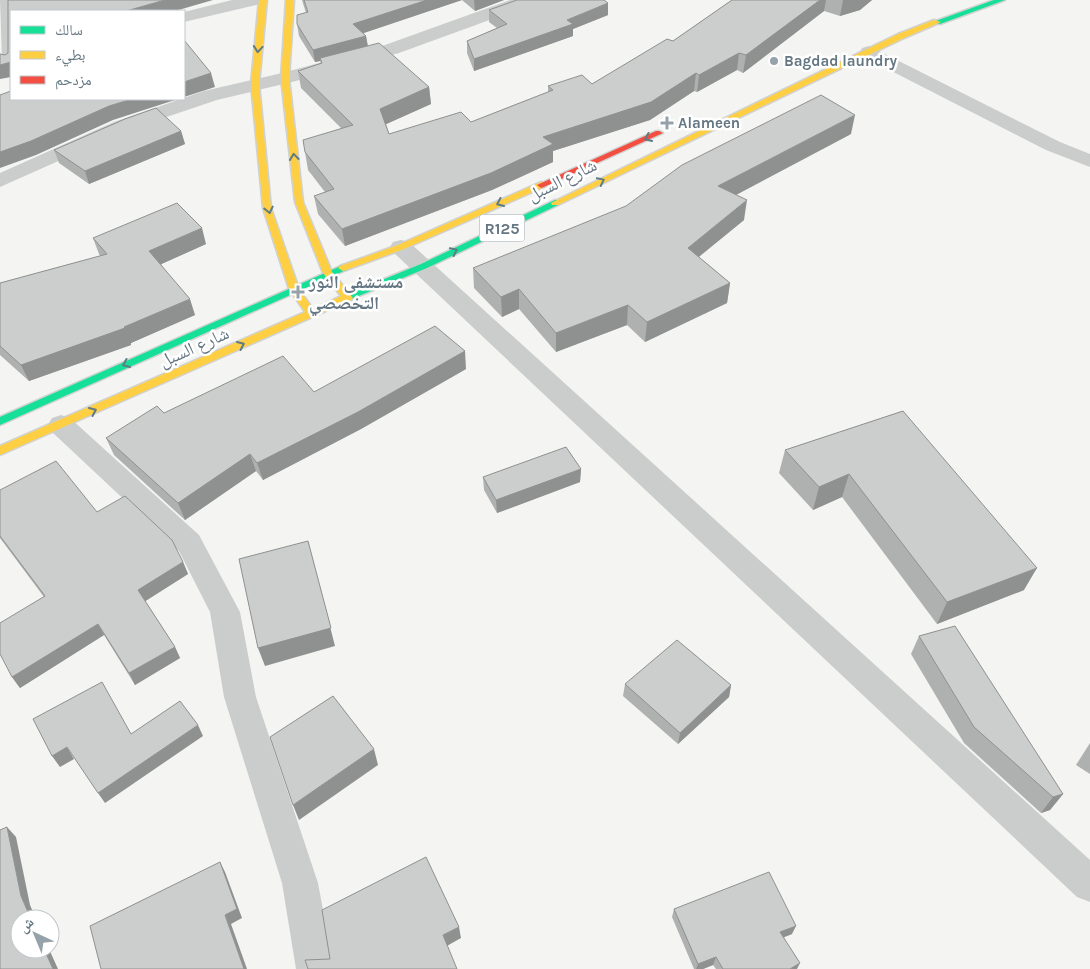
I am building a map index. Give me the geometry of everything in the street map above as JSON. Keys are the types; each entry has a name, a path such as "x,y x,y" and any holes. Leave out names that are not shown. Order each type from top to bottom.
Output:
{"main road":[{"path":"263,0 255,84 268,208 294,289 311,313"},
{"path":"290,0 285,78 299,202 328,273 348,298"},
{"name":"شارع السبل","path":"0,451 311,313 424,266 901,36 1001,0"},
{"name":"شارع السبل","path":"0,421 328,273 401,247 670,128"}],"street":[{"path":"6,0 10,15"},
{"path":"185,17 254,0"},
{"path":"0,181 121,126 211,95 285,78 392,48 527,0"},
{"path":"869,52 1053,146 1090,160"},
{"path":"401,247 424,266 1090,884"},
{"path":"61,425 189,543 225,612 240,697 300,883 316,969"}],"building":[{"path":"8,0 165,0 130,10 10,10 10,62 0,65 0,54 5,55 8,53"},
{"path":"304,0 427,0 353,24 366,36 313,50 297,24 297,15 308,12"},
{"path":"517,0 604,0 608,3 567,20 573,24 474,59 467,41 507,24 489,10"},
{"path":"732,0 820,0 746,55 739,53 699,75 696,73 651,102 543,137 553,144 491,173 342,229 314,196 334,189 305,152 303,140 353,125 298,71 322,63 320,58 379,43 429,87 380,109 389,134 461,112 471,122 553,90 548,86 582,75 592,84 667,39 673,41"},
{"path":"185,41 211,73 185,82"},
{"path":"10,91 10,100 129,100 109,106 31,141 0,152 0,95"},
{"path":"821,95 855,115 718,186 747,200 688,248 730,283 647,322 628,305 556,333 519,289 501,297 473,268 626,206 682,165"},
{"path":"156,108 181,131 85,171 54,150 125,119"},
{"path":"177,203 202,228 149,251 190,299 125,328 21,365 0,346 0,283 107,254 93,238"},
{"path":"435,326 465,351 358,412 257,463 250,454 178,503 106,438 157,406 164,413 283,356 314,392"},
{"path":"903,411 1037,568 947,602 849,474 819,487 785,450"},
{"path":"566,447 581,469 496,500 483,477"},
{"path":"56,461 97,512 125,496 172,540 183,562 138,590 175,647 129,673 98,624 12,677 0,654 0,623 45,596 0,536 0,490"},
{"path":"308,541 331,628 258,648 239,559"},
{"path":"955,626 1063,794 1053,797 974,727 919,636"},
{"path":"677,640 731,685 680,733 625,684"},
{"path":"102,682 131,734 180,701 198,725 98,793 67,747 52,756 33,719"},
{"path":"333,696 374,749 293,805 270,737"},
{"path":"7,827 21,896 27,909 10,909 10,959 48,959 53,969 0,969 0,830"},
{"path":"426,857 459,927 443,935 457,969 308,969 305,960 330,959 322,910"},
{"path":"220,862 237,909 225,915 244,969 101,969 90,926"},
{"path":"769,872 796,926 780,932 800,963 790,969 723,969 716,957 698,964 674,909"}],"traffic: fast":[{"path":"937,22 1001,0"},
{"path":"346,298 424,266 555,203"},
{"path":"0,421 343,268"}],"traffic: slow":[{"path":"263,0 255,84 267,208 294,289 311,313"},
{"path":"290,0 285,78 299,202 328,273 348,298"},
{"path":"555,203 901,36 937,22"},
{"path":"343,268 401,247 541,185"},
{"path":"0,451 346,298"}],"traffic: jam":[{"path":"541,185 659,133"}],"place":[{"name":"Bagdad laundry","path":"774,61"},
{"name":"Alameen","path":"667,123"},
{"name":"مستشفى النور التخصصي","path":"298,292"}]}
